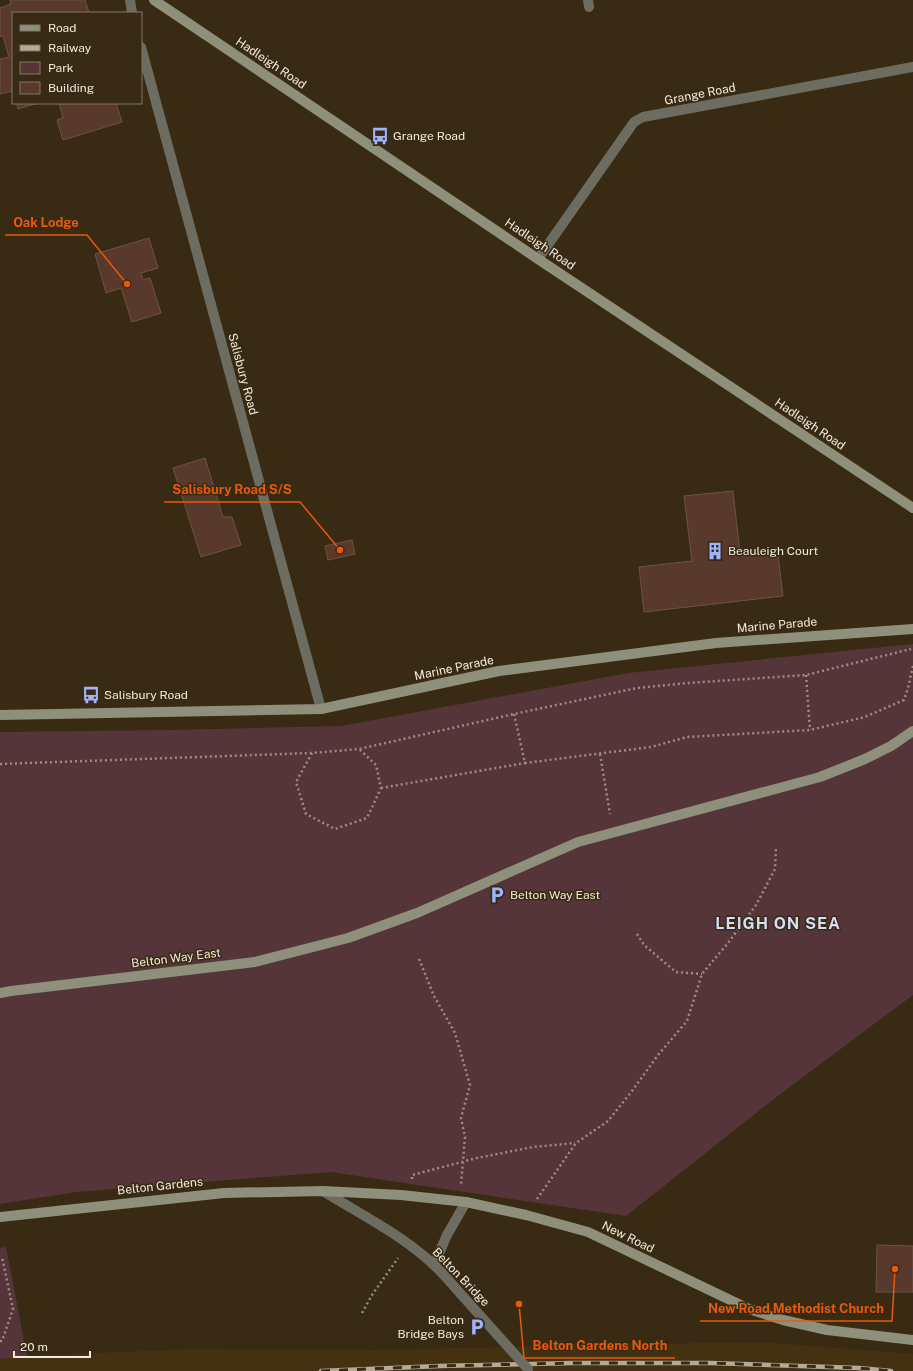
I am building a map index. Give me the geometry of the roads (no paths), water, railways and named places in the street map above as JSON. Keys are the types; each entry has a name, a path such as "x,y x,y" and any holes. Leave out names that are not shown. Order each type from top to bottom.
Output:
{"street":[{"path":"130,0 132,12"},
{"name":"Hadleigh Road","path":"154,0 538,259 913,508"},
{"name":"Salisbury Road","path":"142,51 321,708"},
{"name":"Grange Road","path":"538,259 634,122 644,117 913,67"},
{"name":"Marine Parade","path":"0,715 321,708 499,671 716,643 913,629"},
{"name":"Belton Way East","path":"0,993 255,962 348,938 417,913 578,842 820,777 865,759 891,746 913,731"},
{"name":"New Road","path":"323,1191 410,1196 463,1201 526,1214 588,1232 708,1290 756,1311 783,1320 827,1330 913,1340"},
{"name":"Belton Gardens","path":"0,1217 224,1193 323,1191"},
{"name":"Belton Bridge","path":"323,1191 408,1243 434,1265 529,1370"},
{"path":"434,1265 463,1201"}],"railway":[{"path":"321,1371 439,1366 573,1363 710,1363 859,1368 891,1371"}],"place":[{"name":"Grange Road","path":"380,136"},
{"name":"Oak Lodge","path":"127,284"},
{"name":"Salisbury Road S/S","path":"340,550"},
{"name":"Beauleigh Court","path":"715,551"},
{"name":"Salisbury Road","path":"91,695"},
{"name":"Belton Way East","path":"497,895"},
{"name":"New Road Methodist Church","path":"895,1269"},
{"name":"Belton Gardens North","path":"519,1304"},
{"name":"Belton Bridge Bays","path":"477,1327"}],"district":[{"name":"LEIGH ON SEA","path":"778,923"}]}
